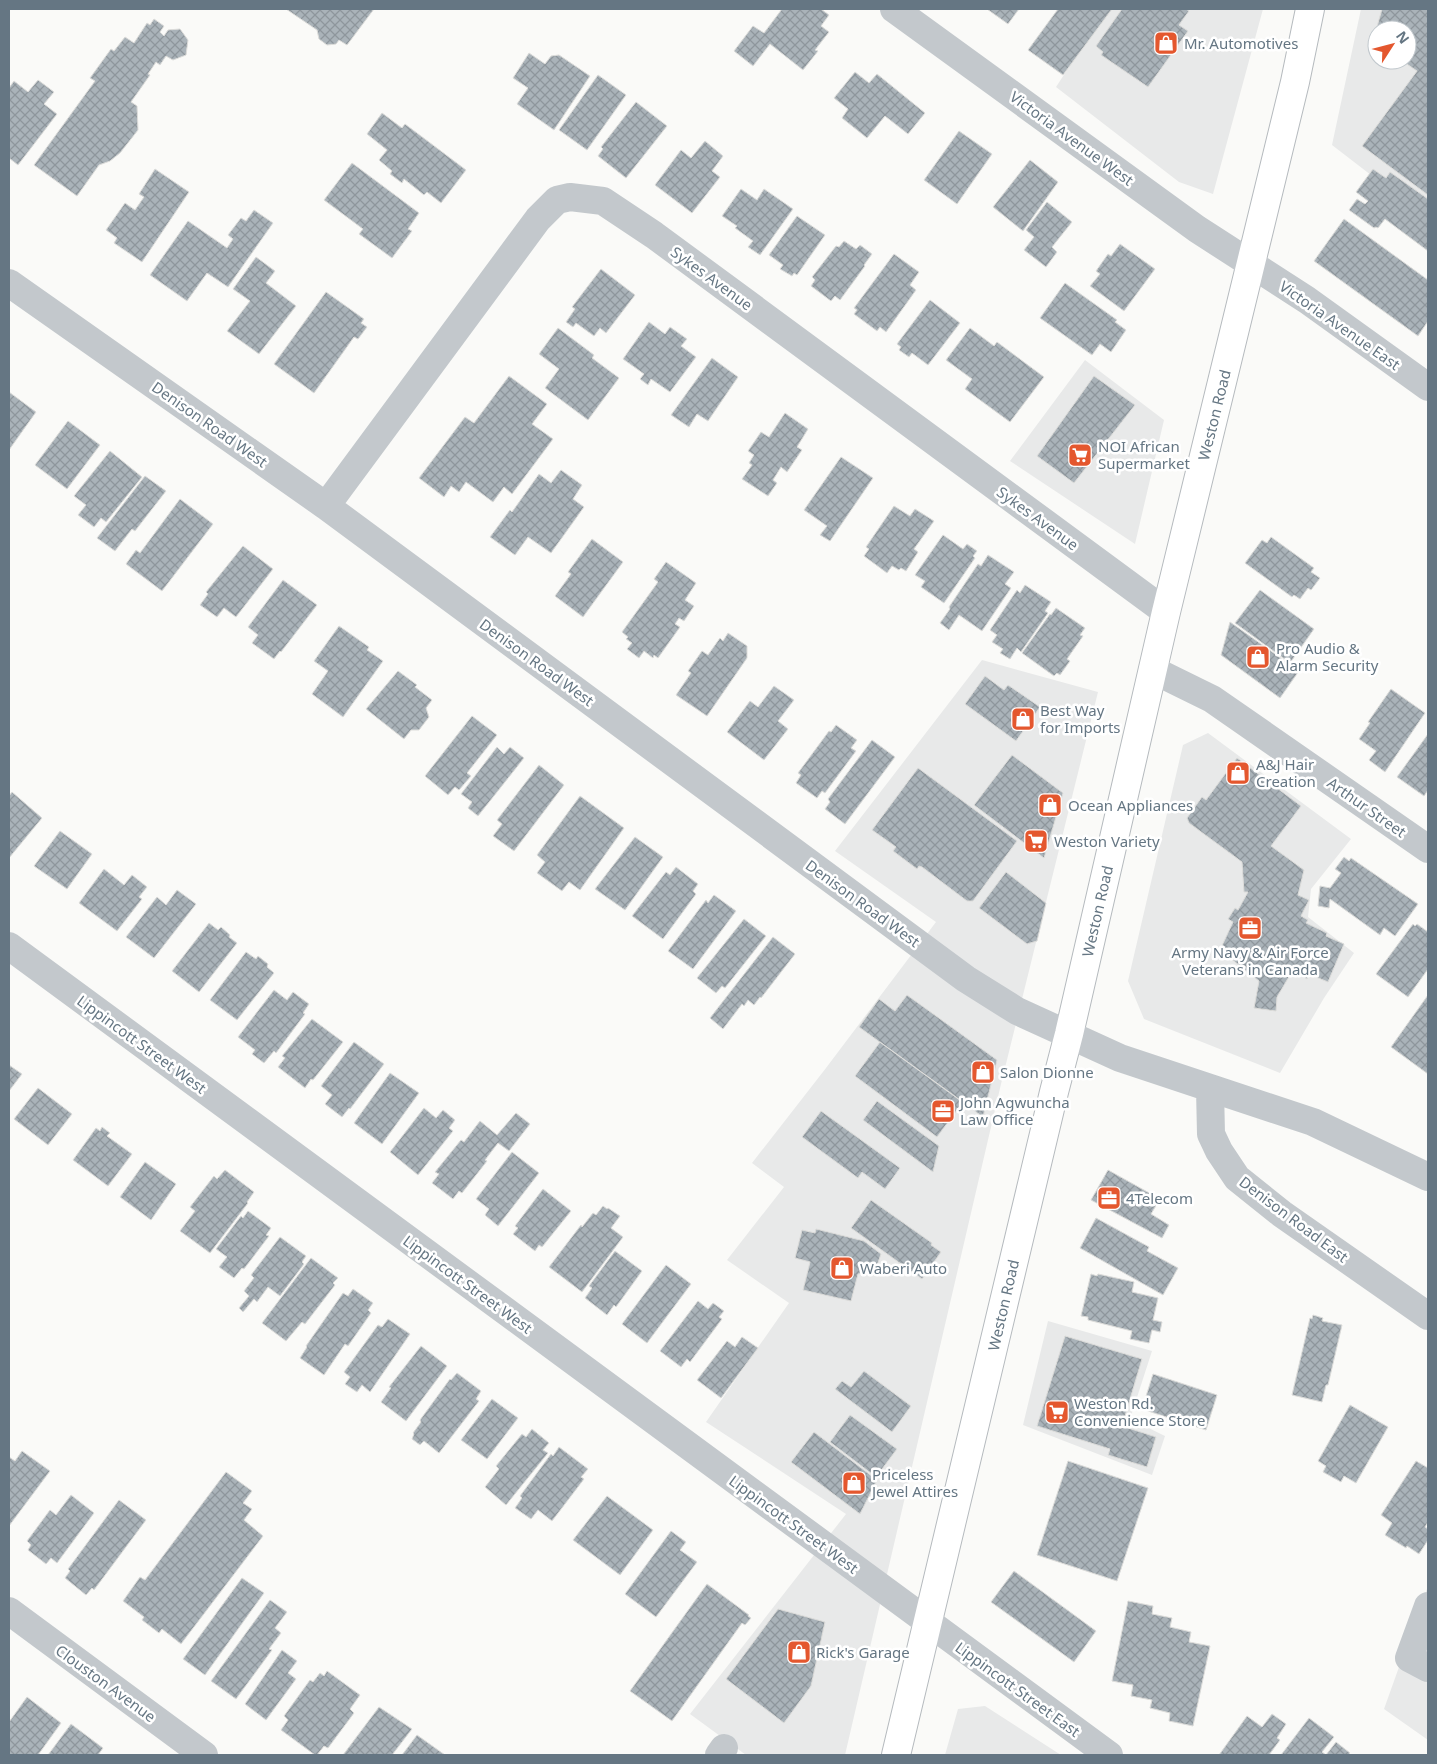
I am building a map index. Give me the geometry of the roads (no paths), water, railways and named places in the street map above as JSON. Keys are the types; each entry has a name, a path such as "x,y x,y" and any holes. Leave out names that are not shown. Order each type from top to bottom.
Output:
{"main road":[{"name":"Weston Road","path":"896,1755 1054,1092 1070,1034 1166,612 1295,82 1310,9"}],"street":[{"name":"Victoria Avenue West","path":"894,9 1198,230 1250,265"},
{"name":"Sykes Avenue","path":"326,506 538,219 557,200 570,197 603,201 654,235 1166,612"},
{"name":"Victoria Avenue East","path":"1250,265 1307,300 1428,387"},
{"name":"Denison Road West","path":"9,283 326,506 966,979 1017,1011 1070,1034"},
{"name":"Arthur Street","path":"1153,670 1212,699 1428,849"},
{"name":"Lippincott Street West","path":"9,946 927,1622"},
{"path":"1070,1034 1120,1058 1313,1122 1428,1177"},
{"name":"Denison Road East","path":"1210,1089 1211,1134 1219,1151 1237,1178 1282,1214 1428,1316"},
{"path":"1428,1606 1410,1658 1428,1668"},
{"name":"Clouston Avenue","path":"9,1611 204,1755"},
{"name":"Lippincott Street East","path":"927,1622 1109,1755"}],"place":[{"name":"Mr. Automotives","path":"1166,43"},
{"name":"NOI African Supermarket","path":"1080,455"},
{"name":"Pro Audio & Alarm Security","path":"1258,657"},
{"name":"Best Way for Imports","path":"1023,719"},
{"name":"A&J Hair Creation","path":"1238,773"},
{"name":"Ocean Appliances","path":"1050,805"},
{"name":"Weston Variety","path":"1036,841"},
{"name":"Army Navy & Air Force Veterans in Canada","path":"1250,928"},
{"name":"Salon Dionne","path":"983,1072"},
{"name":"John Agwuncha Law Office","path":"943,1111"},
{"name":"4Telecom","path":"1109,1198"},
{"name":"Waberi Auto","path":"842,1268"},
{"name":"Weston Rd. Convenience Store","path":"1057,1412"},
{"name":"Priceless Jewel Attires","path":"854,1483"},
{"name":"Rick's Garage","path":"799,1652"}]}
